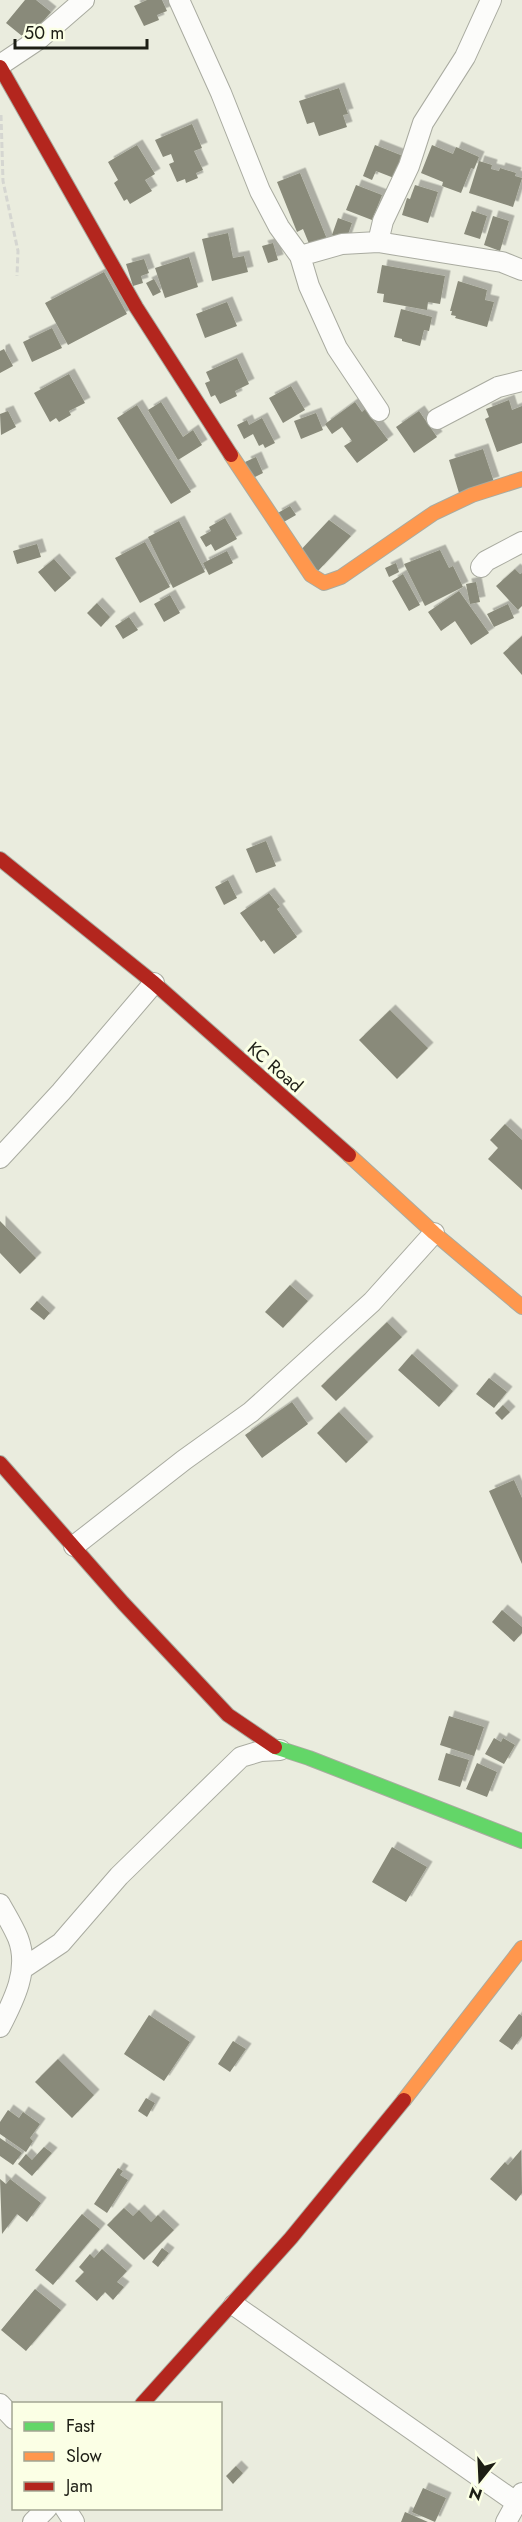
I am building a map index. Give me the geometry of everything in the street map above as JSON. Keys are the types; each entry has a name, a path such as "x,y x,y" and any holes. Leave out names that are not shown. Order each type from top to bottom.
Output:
{"street":[{"path":"84,0 39,39 0,66 136,307 279,530 311,575 324,583 341,577 434,513 472,495 522,479"},
{"path":"179,0 221,93 260,191 279,227 300,256 309,286 337,348 379,411"},
{"path":"378,242 382,221 409,166 423,123 465,57 491,0"},
{"path":"300,256 342,244 378,242 502,262 522,270"},
{"path":"437,419 498,387 522,381"},
{"path":"481,567 486,561 522,542"},
{"name":"KC Road","path":"0,859 154,984 434,1233 522,1307"},
{"path":"0,1158 61,1092 154,984"},
{"path":"74,1546 184,1460 251,1412 372,1302 434,1233"},
{"path":"0,1463 123,1603 228,1715 280,1750"},
{"path":"22,1969 61,1943 119,1876 242,1757 261,1751 280,1750 309,1758 522,1841"},
{"path":"0,1904 19,1940 22,1969 16,1997 0,2027"},
{"path":"143,2402 234,2305 412,2092 522,1948"},
{"path":"234,2305 519,2498 506,2522"},
{"path":"0,2404 12,2416"},
{"path":"33,2522 45,2510"}],"path":[{"path":"1,109 3,181 18,250 17,276"}],"building":[{"path":"25,0 36,0 51,12 27,40 6,23"},
{"path":"147,0 162,0 167,11 157,15 159,20 144,26 134,6"},
{"path":"339,88 348,114 343,115 347,127 319,136 314,122 307,124 299,101"},
{"path":"192,124 202,148 194,151 203,170 196,173 198,178 186,183 185,179 177,182 169,164 174,162 171,154 163,157 155,140"},
{"path":"137,145 155,174 145,180 152,191 130,204 127,199 124,201 114,183 118,180 108,162"},
{"path":"375,145 403,156 394,178 376,171 372,180 363,176"},
{"path":"432,145 453,154 456,147 479,157 474,169 471,168 461,193 442,186 443,182 421,173"},
{"path":"479,161 492,165 491,169 499,171 500,168 516,173 515,176 522,178 513,207 469,193"},
{"path":"300,173 329,244 312,251 303,229 297,232 277,182"},
{"path":"356,185 382,195 372,220 346,210"},
{"path":"415,185 438,192 428,223 402,215 407,198 410,199"},
{"path":"472,211 487,216 480,239 464,234"},
{"path":"493,216 509,221 500,251 484,245"},
{"path":"338,218 352,223 346,240 332,235"},
{"path":"228,233 233,258 244,256 248,272 212,281 202,239"},
{"path":"273,243 278,260 268,263 262,246"},
{"path":"189,257 198,287 165,298 155,268"},
{"path":"144,259 149,273 141,276 143,283 133,286 126,264"},
{"path":"382,265 445,276 440,304 428,302 427,310 383,302 384,294 377,293"},
{"path":"104,272 127,314 68,345 45,303"},
{"path":"154,279 161,292 153,296 146,283"},
{"path":"458,281 487,290 485,300 494,302 487,327 451,315"},
{"path":"227,302 237,326 205,338 196,314"},
{"path":"401,309 432,317 429,331 424,330 420,346 394,337"},
{"path":"52,328 62,348 32,362 23,342"},
{"path":"4,349 13,366 0,373 0,351"},
{"path":"237,358 249,384 235,391 237,396 220,404 215,395 211,397 205,383 210,381 206,372"},
{"path":"69,374 85,403 69,411 71,415 59,422 56,418 50,422 34,393"},
{"path":"291,386 305,410 283,423 269,398"},
{"path":"509,400 512,410 522,406 522,443 497,452 485,419 489,417 486,409"},
{"path":"161,402 183,437 193,430 202,445 178,460 148,410"},
{"path":"355,402 362,412 365,409 388,440 357,463 344,446 352,441 342,427 332,434 325,424"},
{"path":"137,405 191,492 171,504 117,418"},
{"path":"8,411 16,427 1,435 0,414"},
{"path":"419,411 437,437 414,453 396,427"},
{"path":"316,413 323,430 301,439 294,421"},
{"path":"262,418 275,443 265,448 263,444 259,446 253,434 244,439 237,425 247,420 249,425"},
{"path":"483,449 494,482 459,493 449,460"},
{"path":"256,457 263,473 253,478 245,462"},
{"path":"290,506 296,515 282,523 276,514"},
{"path":"225,518 237,539 215,551 211,544 206,547 200,537 211,531 209,527"},
{"path":"329,520 351,536 318,571 298,553"},
{"path":"179,521 205,572 173,588 148,537"},
{"path":"145,542 170,587 140,603 115,558"},
{"path":"37,544 41,557 17,564 13,551"},
{"path":"440,550 449,568 453,566 463,587 425,606 404,564"},
{"path":"227,551 233,563 209,575 203,563"},
{"path":"54,559 71,578 55,592 38,572"},
{"path":"396,563 399,572 389,577 385,568"},
{"path":"515,569 520,574 522,573 522,606 518,610 496,586"},
{"path":"403,574 420,605 409,611 392,581"},
{"path":"476,582 480,602 470,604 466,584"},
{"path":"459,591 489,633 471,645 455,621 441,631 428,612"},
{"path":"170,595 180,613 164,622 154,604"},
{"path":"97,603 110,617 101,627 87,613"},
{"path":"508,604 514,618 494,627 487,614"},
{"path":"129,617 138,630 123,639 115,626"},
{"path":"522,636 522,675 503,653"},
{"path":"266,841 276,866 256,873 246,849"},
{"path":"228,880 237,898 224,905 215,887"},
{"path":"269,893 280,907 277,909 297,937 274,954 264,940 261,942 240,913"},
{"path":"390,1010 428,1048 397,1079 359,1040"},
{"path":"505,1124 522,1140 522,1190 488,1159 498,1148 490,1140"},
{"path":"0,1221 36,1258 20,1274 0,1253"},
{"path":"290,1285 308,1301 283,1328 265,1312"},
{"path":"37,1301 50,1313 44,1320 30,1309"},
{"path":"387,1322 402,1337 336,1401 321,1386"},
{"path":"412,1354 453,1391 439,1407 398,1370"},
{"path":"489,1378 507,1392 494,1408 476,1394"},
{"path":"292,1402 308,1424 262,1458 245,1435"},
{"path":"503,1405 510,1412 502,1420 495,1413"},
{"path":"339,1412 368,1442 346,1463 317,1433"},
{"path":"514,1480 522,1498 522,1564 489,1491"},
{"path":"502,1610 522,1627 522,1633 514,1642 492,1622"},
{"path":"449,1716 484,1727 474,1756 440,1745"},
{"path":"494,1738 501,1742 503,1738 515,1745 504,1764 485,1754"},
{"path":"446,1753 469,1760 460,1787 438,1780"},
{"path":"477,1763 497,1772 487,1797 466,1789"},
{"path":"392,1847 427,1867 406,1902 372,1882"},
{"path":"519,2014 522,2016 522,2036 512,2050 499,2041"},
{"path":"149,2015 190,2042 164,2081 124,2054"},
{"path":"233,2041 246,2049 230,2072 218,2064"},
{"path":"58,2059 94,2095 72,2118 35,2082"},
{"path":"146,2098 155,2103 147,2117 138,2111"},
{"path":"8,2110 19,2118 23,2112 40,2124 30,2138 33,2141 26,2152 0,2134 0,2122"},
{"path":"0,2138 22,2153 13,2165 0,2156"},
{"path":"44,2147 52,2153 32,2176 18,2164 26,2154 32,2160"},
{"path":"521,2150 522,2193 516,2201 490,2179 505,2162 508,2165"},
{"path":"118,2168 123,2171 120,2175 128,2180 107,2213 94,2204"},
{"path":"0,2179 6,2184 10,2179 41,2203 27,2222 17,2214 2,2234"},
{"path":"124,2208 133,2216 139,2210 151,2222 158,2215 174,2230 144,2260 107,2225"},
{"path":"82,2214 100,2229 53,2285 35,2270"},
{"path":"162,2248 169,2253 158,2267 152,2262"},
{"path":"102,2249 127,2271 117,2282 124,2287 113,2300 105,2292 97,2301 75,2281 84,2272 79,2267 90,2254 94,2258"},
{"path":"35,2289 61,2310 26,2351 1,2330"},
{"path":"236,2466 243,2473 233,2484 226,2476"},
{"path":"423,2488 446,2498 435,2522 412,2512"},
{"path":"405,2512 428,2522 401,2522"}],"traffic: fast":[{"path":"275,1747 309,1758 522,1841"}],"traffic: slow":[{"path":"231,455 311,575 324,583 341,577 434,513 472,495 522,479"},
{"path":"349,1155 434,1233 522,1307"},
{"path":"404,2100 522,1948"}],"traffic: jam":[{"path":"0,67 136,307 231,455"},
{"path":"0,859 154,983 349,1155"},
{"path":"0,1463 123,1603 228,1715 275,1747"},
{"path":"144,2402 291,2238 404,2100"}]}
